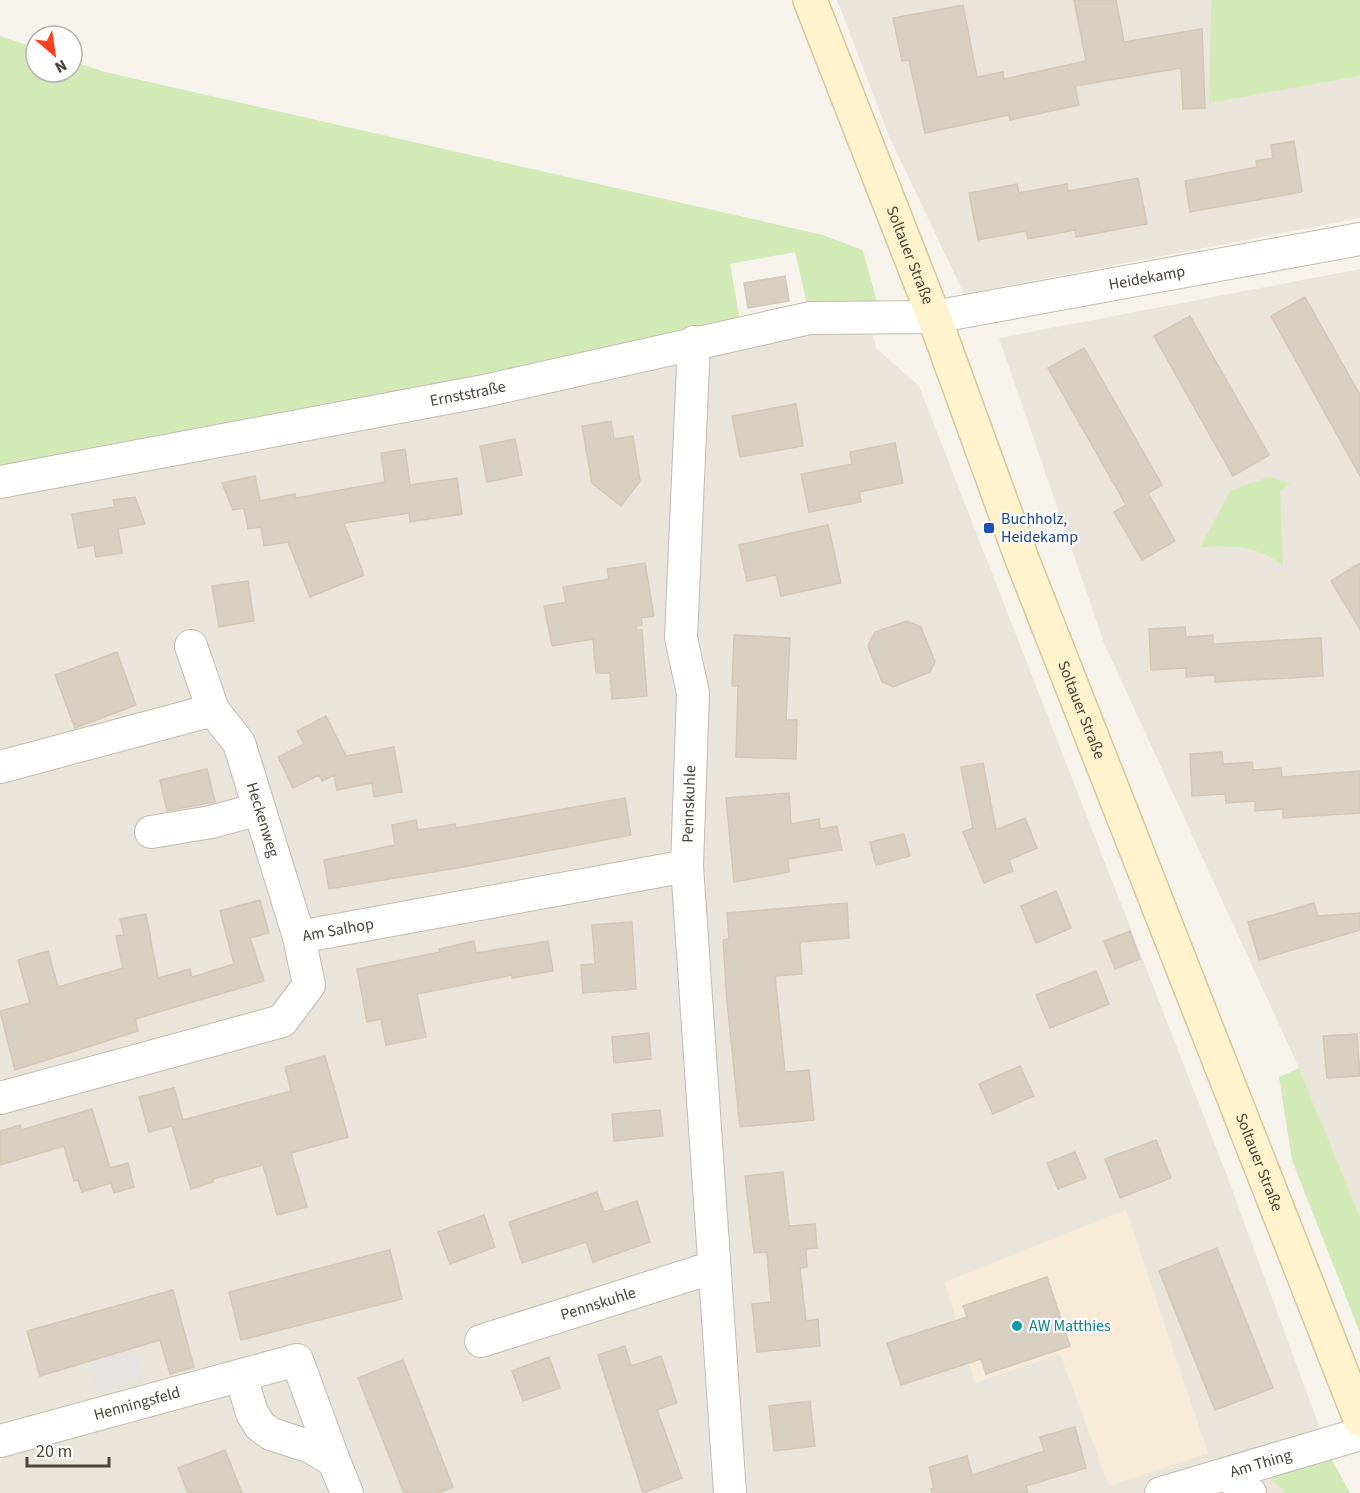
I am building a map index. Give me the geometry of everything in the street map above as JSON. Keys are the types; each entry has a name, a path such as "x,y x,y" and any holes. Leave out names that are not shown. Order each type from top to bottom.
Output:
{"main road":[{"name":"Soltauer Straße","path":"810,0 934,317 1022,559 1360,1419"}],"street":[{"name":"Heidekamp","path":"934,317 1360,239"},
{"name":"Ernststraße","path":"0,482 484,391 693,342 810,318 934,317"},
{"name":"Pennskuhle","path":"693,342 681,638 693,693 687,866 730,1493"},
{"name":"Heckenweg","path":"191,646 213,710 239,743 300,937"},
{"path":"0,767 213,710"},
{"path":"151,832 210,822 260,809"},
{"name":"Am Salhop","path":"0,1098 282,1021 309,986 300,937 687,866"},
{"name":"Pennskuhle","path":"481,1341 714,1267"},
{"name":"Henningsfeld","path":"0,1441 297,1360 347,1493"},
{"path":"241,1376 252,1413 260,1426 271,1434 310,1447 334,1461"},
{"name":"Am Thing","path":"1161,1493 1360,1434"},
{"path":"1226,1474 1250,1493"}],"shaded area":[{"path":"837,0 1211,0 1210,102 1360,76 1360,218 964,294 889,136"},
{"path":"1360,269 1360,1217 1299,1068 1104,643 999,338"},
{"path":"864,302 876,348 919,386 1226,1173 1331,1458 1271,1478 1286,1493 0,1493 0,455"},
{"path":"1126,1210 1208,1453 1109,1486 1060,1354 975,1383 945,1282"},
{"path":"133,1349 143,1382 98,1395 88,1362"}],"green space":[{"path":"1211,0 1360,0 1360,76 1209,103"},
{"path":"0,36 24,44 24,84 84,84 84,65 105,72 823,235 863,250 881,317 810,318 795,252 730,264 742,333 0,482"},
{"path":"1269,477 1290,483 1280,491 1283,566 1254,550 1223,546 1200,547 1231,490"},
{"path":"1299,1068 1360,1217 1360,1333 1292,1160 1279,1077"},
{"path":"1331,1458 1350,1493 1286,1493 1271,1478"}],"building":[{"path":"1074,0 1116,0 1124,42 1202,29 1205,108 1183,109 1181,68 1075,86 1079,105 1010,120 1009,115 925,133 909,60 902,61 893,18 963,5 977,77 1003,72 1004,79 1086,61"},
{"path":"1294,141 1302,192 1190,212 1185,181 1257,167 1256,161 1273,158 1271,145"},
{"path":"1138,178 1147,224 1076,237 1075,230 1028,239 1026,231 978,240 969,193 1017,184 1019,193 1067,184 1068,191"},
{"path":"785,276 789,301 748,308 744,283"},
{"path":"1305,297 1360,395 1360,476 1271,316"},
{"path":"1190,316 1269,455 1233,476 1154,336"},
{"path":"1084,348 1162,485 1148,493 1175,541 1142,560 1114,512 1126,505 1048,368"},
{"path":"796,404 803,446 740,457 732,416"},
{"path":"611,421 614,439 633,436 640,481 621,506 592,483 582,426"},
{"path":"515,439 522,475 487,482 480,446"},
{"path":"895,443 903,483 859,492 861,502 809,512 801,474 852,464 850,452"},
{"path":"405,449 410,485 457,478 462,514 410,522 409,513 344,523 364,575 310,597 288,542 264,546 261,527 248,529 244,508 233,510 222,483 255,476 260,501 295,494 296,498 385,482 381,453"},
{"path":"135,497 145,524 118,529 122,553 96,557 94,545 78,548 72,514 115,507 113,500"},
{"path":"828,525 841,583 781,596 776,575 747,581 739,545"},
{"path":"645,563 654,616 641,618 642,625 636,626 636,630 642,630 647,696 612,699 610,673 596,673 593,639 552,646 544,606 566,602 563,587 609,579 607,569"},
{"path":"1360,563 1360,629 1331,581"},
{"path":"248,581 254,621 219,627 212,586"},
{"path":"907,621 921,627 935,662 930,672 893,687 882,682 868,646 875,632"},
{"path":"1185,627 1186,637 1213,635 1213,644 1321,638 1323,676 1215,682 1215,675 1186,677 1186,668 1151,670 1149,629"},
{"path":"734,635 790,638 786,720 797,720 796,759 736,757 738,686 732,686"},
{"path":"117,652 136,705 75,728 55,675"},
{"path":"326,716 346,756 394,747 402,792 374,797 372,783 337,790 334,775 322,781 319,775 293,788 278,757 304,744 297,731"},
{"path":"1222,752 1223,764 1252,762 1253,770 1281,768 1282,777 1360,771 1360,813 1283,818 1283,809 1255,811 1255,801 1226,803 1225,794 1192,796 1190,754"},
{"path":"983,763 996,830 1025,818 1037,848 1009,860 1013,871 984,883 963,832 973,828 961,767"},
{"path":"207,769 215,802 167,811 160,780"},
{"path":"789,793 791,824 819,819 820,829 837,826 842,850 788,859 789,872 734,882 726,798"},
{"path":"625,798 631,835 463,867 329,889 324,860 395,845 392,825 416,820 418,830 455,824 456,828"},
{"path":"904,834 910,856 876,865 870,842"},
{"path":"1056,891 1071,928 1036,943 1021,906"},
{"path":"260,900 269,933 250,938 264,981 135,1019 138,1031 15,1070 0,1011 30,1003 18,960 48,951 58,987 123,968 116,936 124,935 120,919 146,914 158,978 190,969 192,977 234,964 220,911"},
{"path":"847,903 849,938 800,942 802,974 775,976 785,1072 809,1070 814,1120 740,1127 723,940 729,939 727,913"},
{"path":"1314,903 1318,916 1360,913 1360,930 1259,960 1248,922"},
{"path":"632,922 636,989 583,993 581,965 595,964 592,925"},
{"path":"1130,931 1140,959 1115,969 1104,941"},
{"path":"474,941 476,953 548,941 553,971 512,978 512,975 417,994 426,1037 386,1045 381,1019 367,1022 357,969 440,952 439,949"},
{"path":"1096,971 1109,1004 1050,1028 1036,995"},
{"path":"649,1033 651,1059 614,1063 612,1037"},
{"path":"1357,1034 1360,1076 1327,1078 1323,1036"},
{"path":"325,1056 348,1137 291,1153 307,1207 277,1215 263,1165 213,1179 213,1182 191,1189 172,1126 149,1132 139,1097 174,1088 183,1120 291,1091 285,1067"},
{"path":"1020,1066 1034,1096 993,1114 979,1084"},
{"path":"92,1109 110,1168 128,1163 134,1187 114,1193 111,1183 82,1192 78,1180 74,1181 64,1146 0,1165 0,1131 20,1125 21,1130"},
{"path":"660,1110 663,1136 614,1141 612,1114"},
{"path":"1156,1140 1171,1178 1120,1198 1105,1159"},
{"path":"1075,1152 1086,1178 1058,1189 1047,1163"},
{"path":"783,1172 789,1226 815,1224 817,1248 806,1249 807,1267 800,1268 806,1321 818,1319 820,1346 757,1352 752,1304 771,1302 767,1252 754,1253 745,1176"},
{"path":"597,1192 604,1212 637,1201 650,1242 593,1262 586,1242 522,1263 509,1222"},
{"path":"484,1215 495,1247 450,1264 438,1232"},
{"path":"1217,1248 1273,1388 1215,1410 1159,1271"},
{"path":"390,1250 402,1299 241,1340 229,1292"},
{"name":"AW Matthies","path":"1047,1277 1070,1346 986,1374 981,1359 901,1385 887,1343 967,1317 963,1306"},
{"path":"173,1290 194,1367 170,1374 160,1340 40,1376 27,1331"},
{"path":"625,1346 631,1366 661,1356 677,1403 657,1410 682,1478 643,1493 598,1355"},
{"path":"549,1357 560,1388 523,1401 512,1371"},
{"path":"403,1360 453,1487 439,1493 404,1493 358,1378"},
{"path":"810,1401 815,1446 774,1451 769,1406"},
{"path":"1075,1427 1086,1468 1026,1486 1028,1493 932,1493 931,1489 934,1488 929,1467 967,1456 972,1475 1044,1451 1040,1437"},
{"path":"225,1450 242,1493 188,1493 178,1468"}],"place":[{"name":"Buchholz, Heidekamp","path":"989,528"},
{"name":"AW Matthies","path":"1017,1326"}]}
